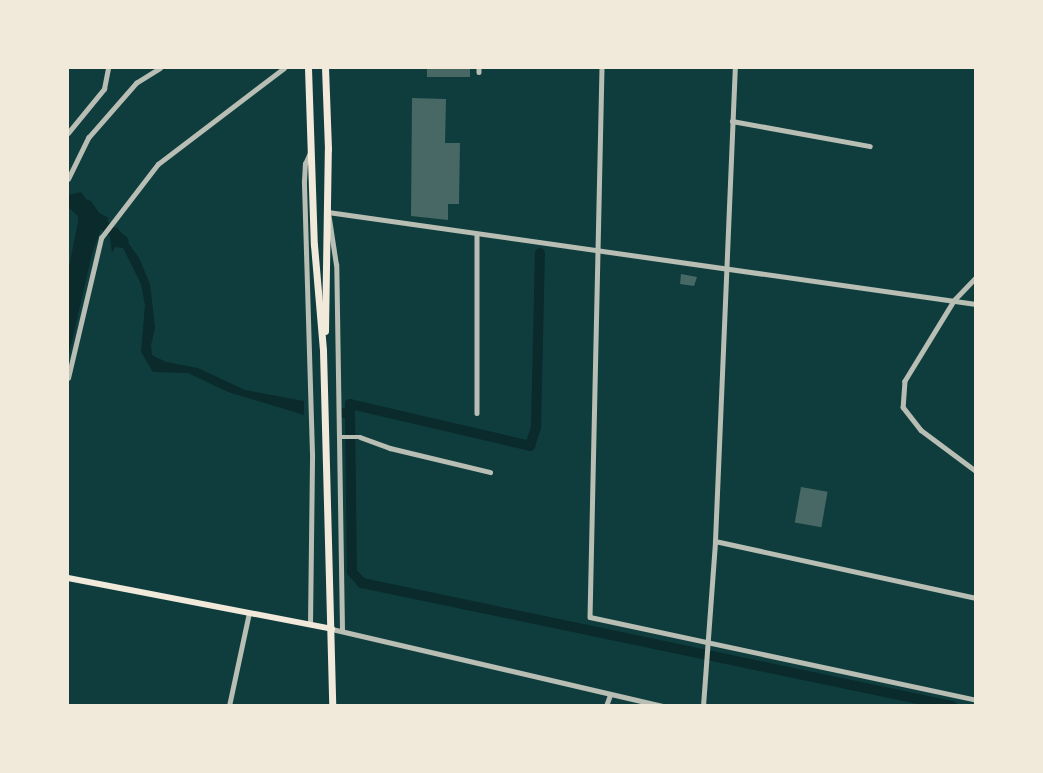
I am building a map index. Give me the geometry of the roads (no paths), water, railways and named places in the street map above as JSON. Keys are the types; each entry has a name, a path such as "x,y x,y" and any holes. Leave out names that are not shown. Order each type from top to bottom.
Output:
{"main road":[{"path":"308,68 314,245 323,351 332,705"},
{"path":"323,351 328,212 325,68"},
{"path":"68,578 332,629"}],"street":[{"path":"68,133 104,88 108,68"},
{"path":"68,179 88,138 136,83 160,68"},
{"path":"68,378 101,238 158,164 284,68"},
{"path":"602,68 590,617 975,700"},
{"path":"703,705 715,541 735,68"},
{"path":"732,122 870,146"},
{"path":"310,153 305,164 304,181 312,453 310,624"},
{"path":"342,630 343,437 336,265 328,212 975,304"},
{"path":"477,234 477,413"},
{"path":"975,278 954,301 905,381 903,407 921,430 975,471"},
{"path":"343,437 360,437 390,448 490,472"},
{"path":"715,541 975,597"},
{"path":"230,705 249,613"},
{"path":"332,629 610,695 662,705"},
{"path":"606,705 610,695"}],"water":[{"path":"81,192 99,213 109,218 101,229 92,254 68,358 68,272 78,216 68,207 68,195"},
{"path":"117,227 139,258 150,284 155,328 151,345 152,355 166,362 198,368 245,390 304,401 304,415 228,392 188,373 153,372 141,352 145,305 141,284 123,248 115,247 112,253 110,237"}],"waterway":[{"path":"94,217 124,241"},
{"path":"344,413 350,414 350,404 530,446 536,427 540,253"},
{"path":"350,414 352,572 362,583 952,706"}]}
